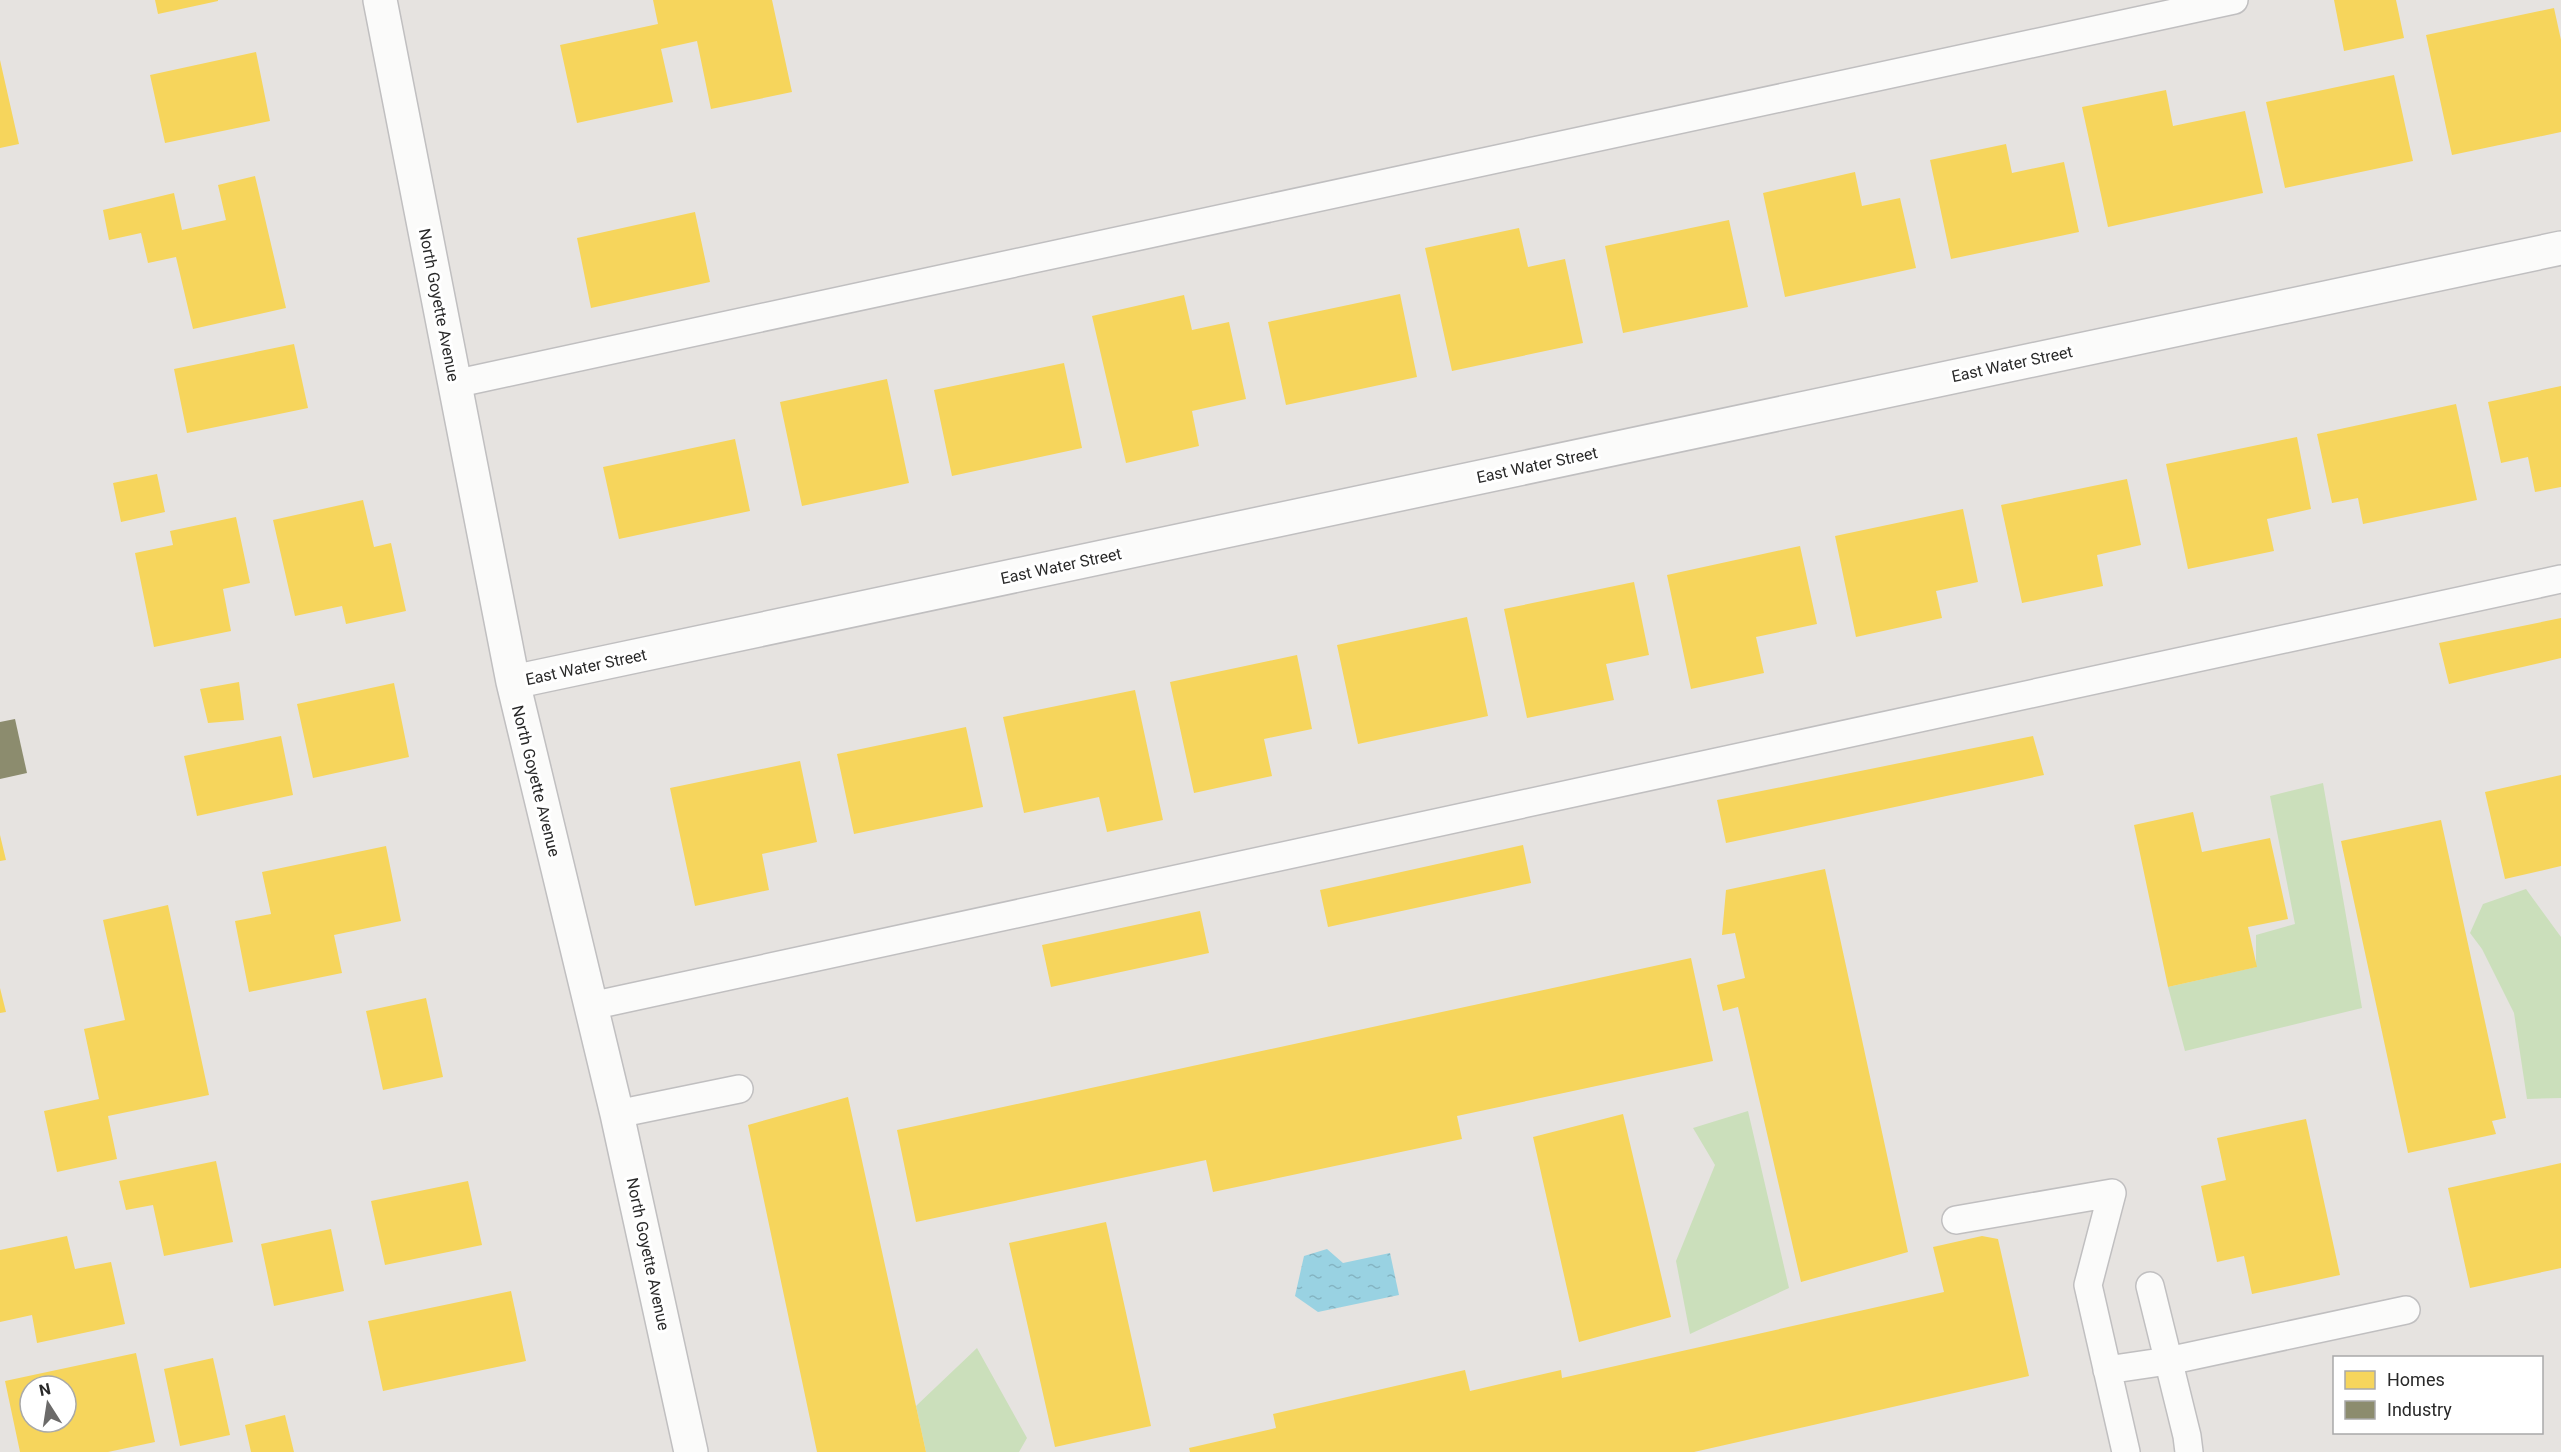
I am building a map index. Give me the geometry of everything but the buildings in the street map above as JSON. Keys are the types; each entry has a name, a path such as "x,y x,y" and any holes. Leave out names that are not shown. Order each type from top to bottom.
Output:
{"street":[{"name":"North Goyette Avenue","path":"380,0 513,682 617,1114 691,1452"},
{"name":"East Water Street","path":"513,682 2561,248"}],"lane":[{"path":"454,384 2234,0"},
{"path":"591,1006 2561,579"},
{"path":"617,1114 739,1089"},
{"path":"1956,1220 2112,1192 2088,1285 2126,1452"},
{"path":"2150,1286 2189,1452"},
{"path":"2107,1370 2168,1361 2406,1310"}],"green space":[{"path":"2323,783 2362,1008 2185,1051 2168,987 2256,967 2256,935 2295,924 2270,796"},
{"path":"2526,889 2561,937 2561,1098 2527,1099 2514,1013 2482,949 2470,933 2483,904"},
{"path":"1748,1111 1789,1288 1690,1334 1676,1261 1715,1165 1693,1128"},
{"path":"977,1348 1027,1438 1019,1452 926,1452 916,1406"}],"water":[{"path":"1327,1249 1343,1263 1390,1253 1399,1295 1318,1312 1295,1296 1304,1256"}]}
